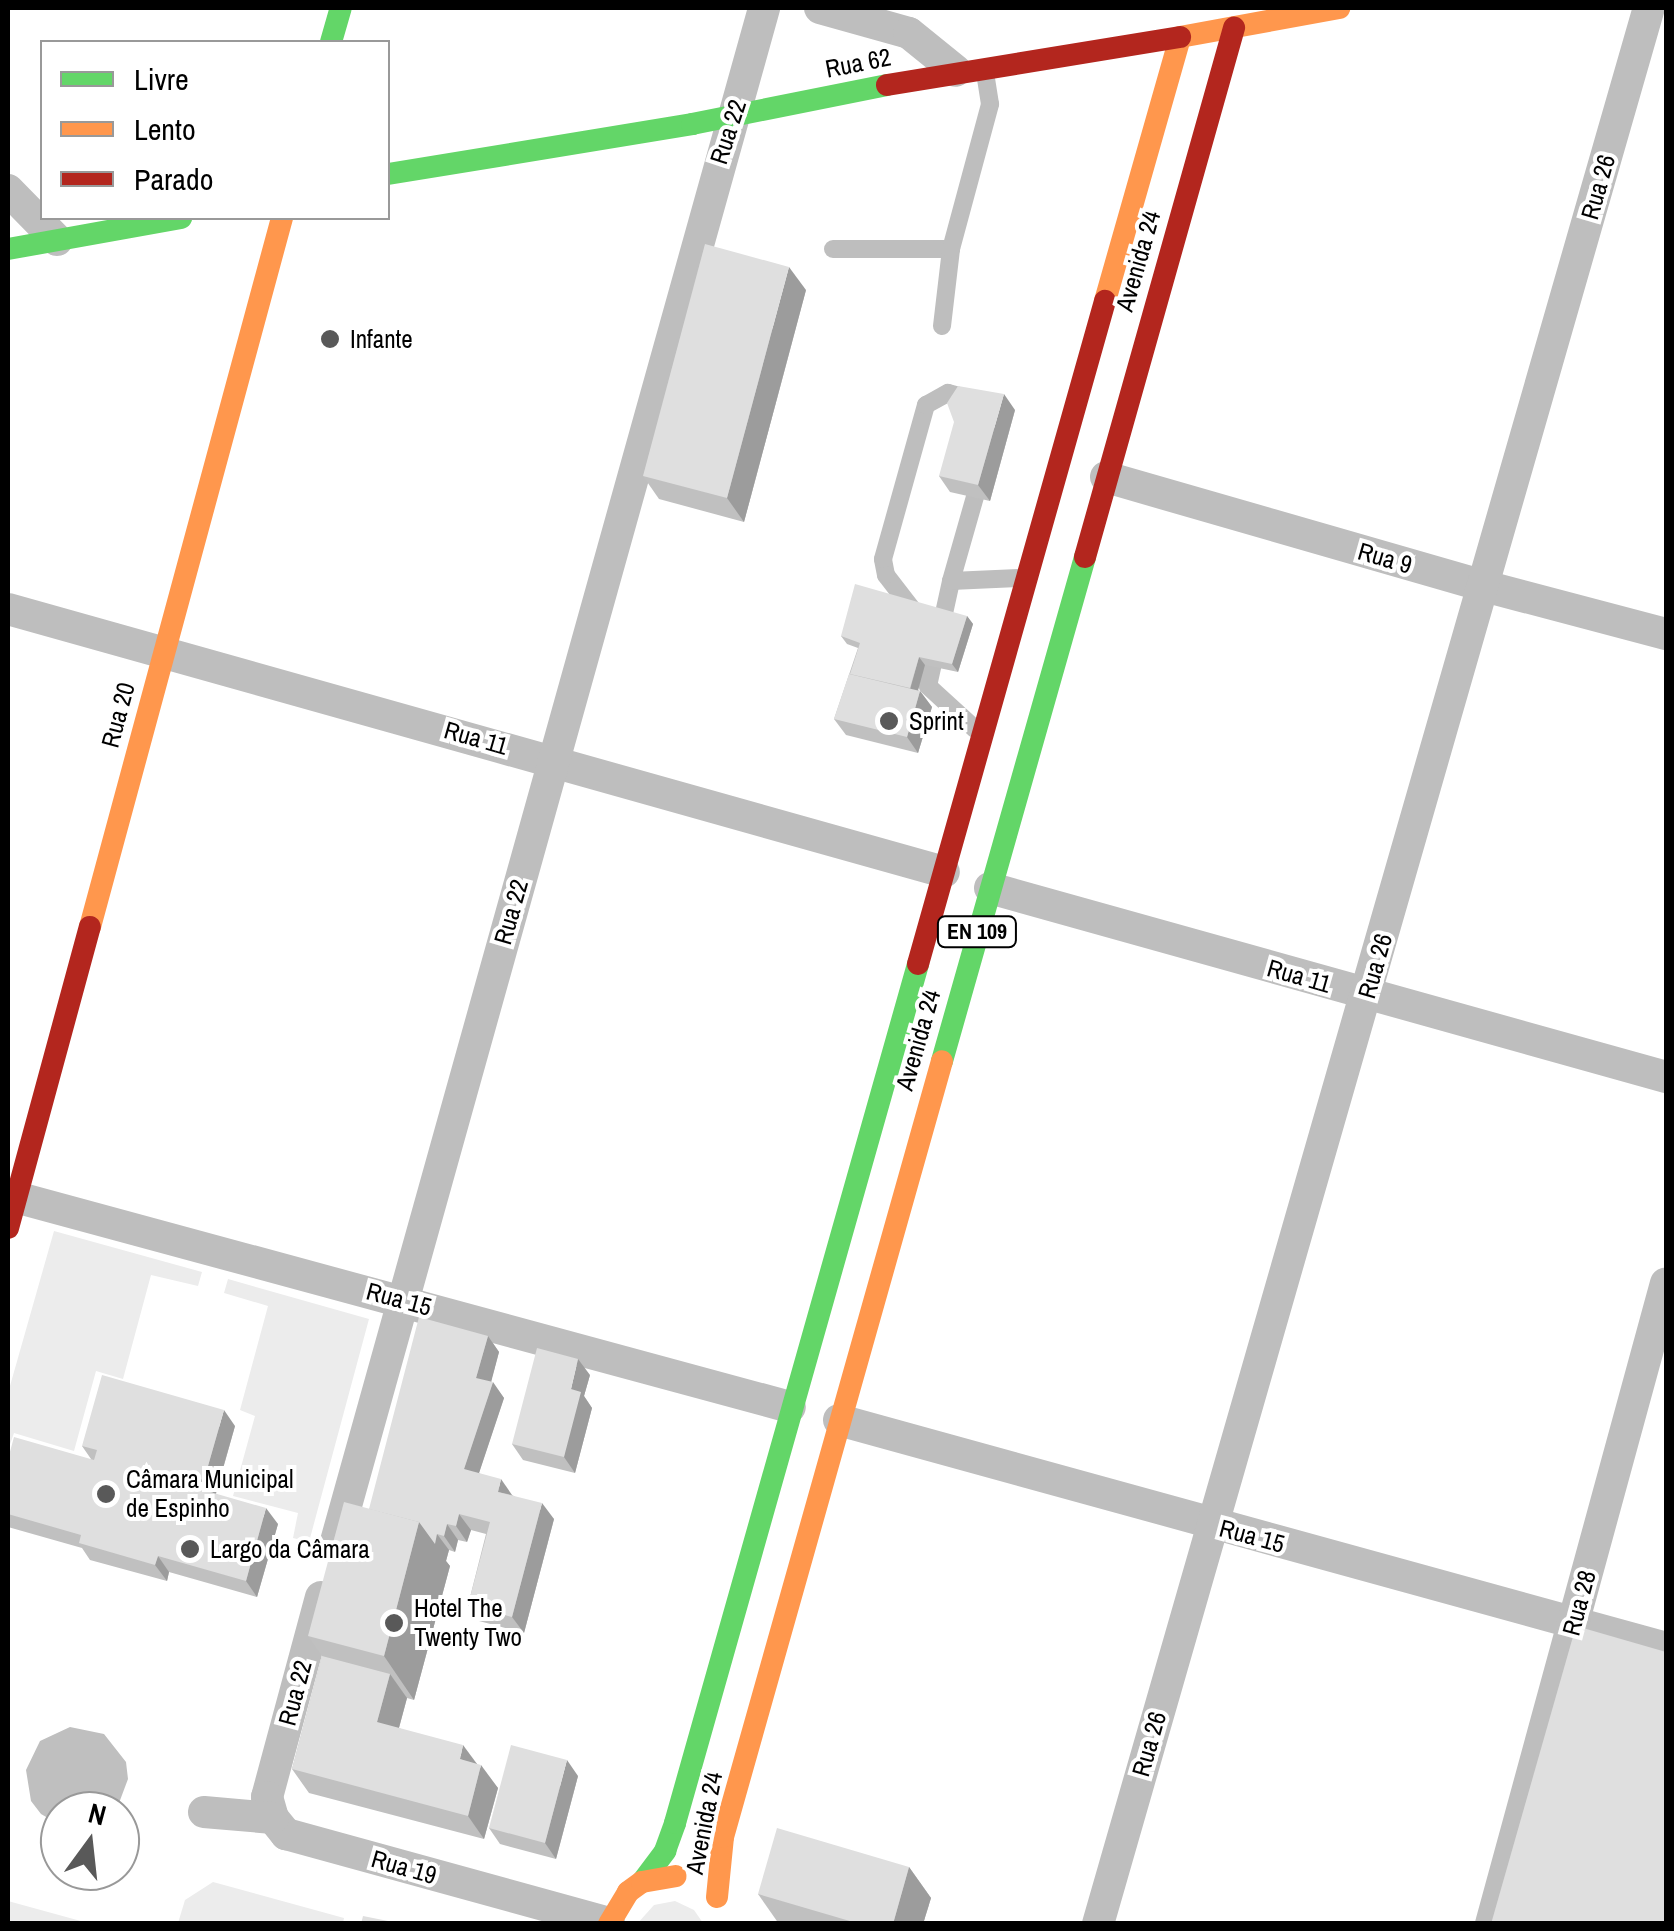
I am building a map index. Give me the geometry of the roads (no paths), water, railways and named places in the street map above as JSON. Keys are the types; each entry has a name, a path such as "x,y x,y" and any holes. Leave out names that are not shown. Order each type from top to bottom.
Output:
{"main road":[{"path":"333,40 341,8"},
{"name":"Rua 62","path":"390,174 734,115 970,69 1338,8"},
{"name":"Avenida 24","path":"729,1920 718,1897 723,1837 1234,28"},
{"name":"Avenida 24","path":"610,1923 628,1892 642,1882 665,1851 675,1823 1180,37"},
{"path":"8,249 170,220"},
{"name":"Rua 20","path":"10,1206 281,220"},
{"name":"Avenida 24","path":"642,1882 682,1876 718,1897"}],"street":[{"name":"Rua 22","path":"272,1818 267,1797 764,8"},
{"path":"820,8 910,32 970,69"},
{"name":"Rua 26","path":"1098,1924 1650,8"},
{"path":"8,190 57,240"},
{"name":"Rua 9","path":"1106,476 1484,586 1666,634"},
{"name":"Rua 11","path":"8,609 944,872"},
{"name":"Rua 11","path":"990,888 1666,1077"},
{"name":"Rua 15","path":"10,1206 403,1299 790,1407"},
{"name":"Rua 28","path":"1491,1924 1666,1283"},
{"name":"Rua 15","path":"839,1420 1212,1526 1666,1648"},
{"name":"Rua 19","path":"204,1812 272,1818 286,1834 610,1923"}],"lane":[{"path":"942,326 951,249 990,104 970,69"},
{"path":"834,249 951,249"},
{"path":"938,642 886,575 883,559 926,405 948,393 973,398 985,424"},
{"path":"982,735 928,686 951,581 986,456"},
{"path":"951,581 1025,577"}],"place":[{"name":"Infante","path":"330,339"},
{"name":"Sprint","path":"889,721"},
{"name":"Câmara Municipal de Espinho","path":"106,1494"},
{"name":"Largo da Câmara","path":"190,1549"},
{"name":"Hotel The Twenty Two","path":"394,1623"}]}
